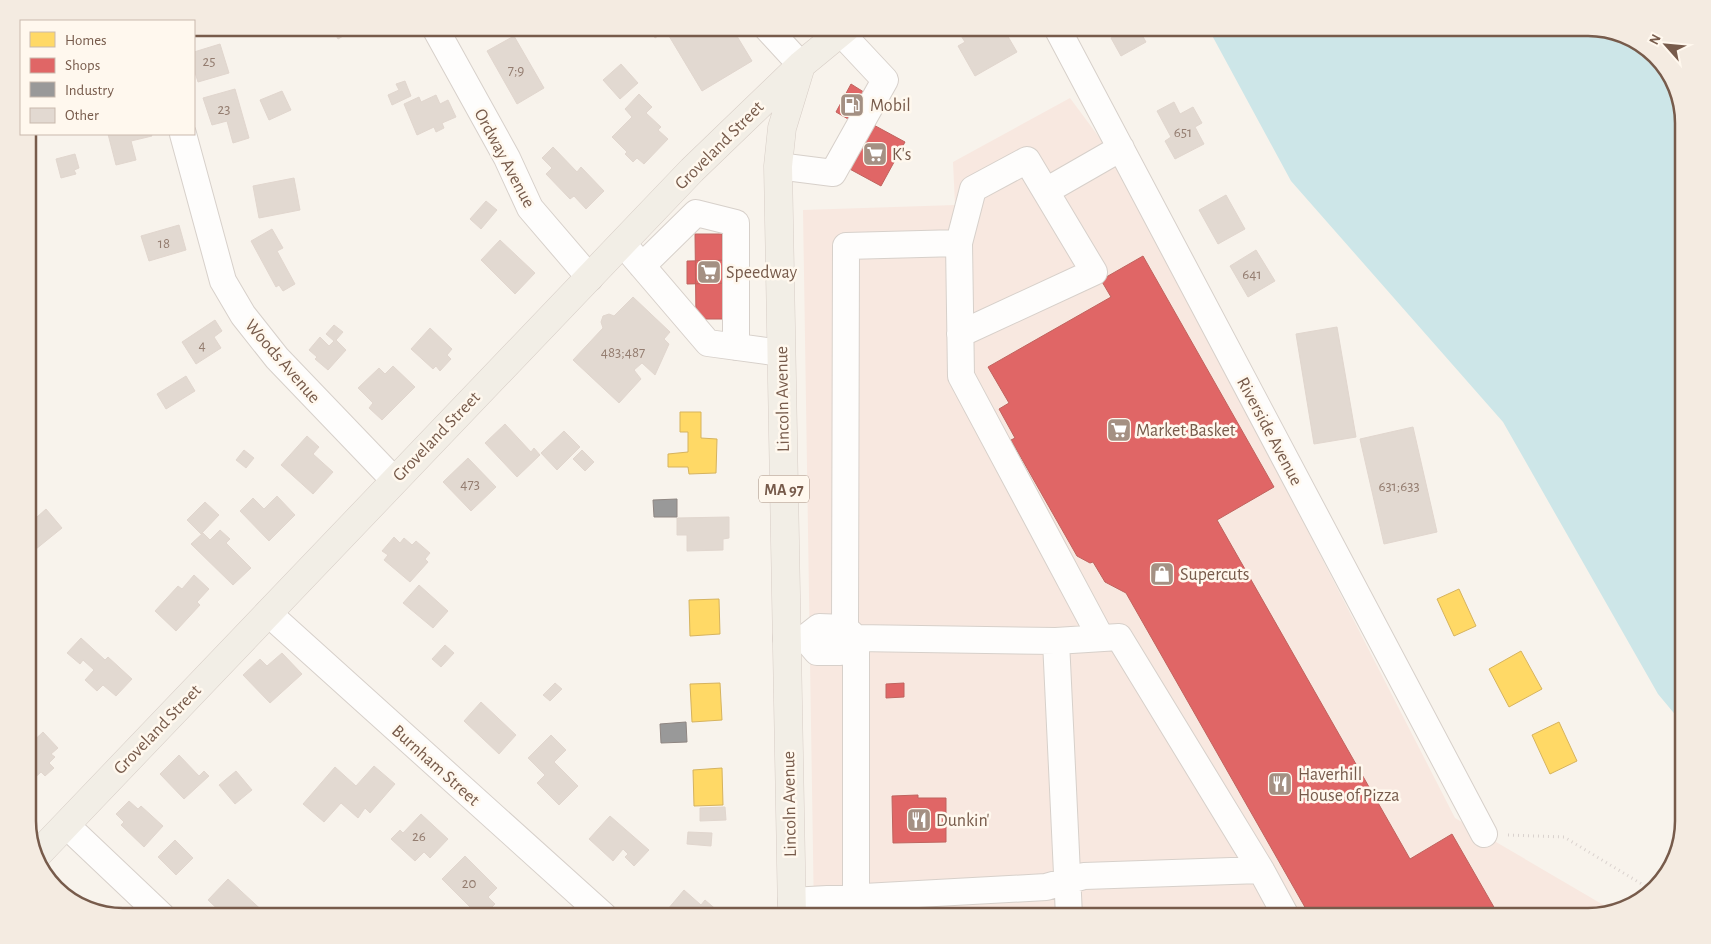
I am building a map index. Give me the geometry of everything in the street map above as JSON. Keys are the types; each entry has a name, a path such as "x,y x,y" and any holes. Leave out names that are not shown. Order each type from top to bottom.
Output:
{"main road":[{"name":"Groveland Street","path":"42,850 692,170 801,65 836,36"},
{"name":"Lincoln Avenue","path":"791,908 796,638 782,353 778,166 782,128 801,65"}],"street":[{"name":"Ordway Avenue","path":"439,36 507,158 530,208 590,278"},
{"path":"775,36 801,65"},
{"path":"778,166 833,173 885,80 848,36"},
{"name":"Riverside Avenue","path":"1061,36 1484,834"},
{"name":"Woods Avenue","path":"183,135 223,281 244,315 277,358 394,480"},
{"path":"1046,192 1121,148"},
{"path":"960,334 1094,272 1027,160 973,189 959,243 960,334 961,376 1101,638"},
{"path":"642,266 696,212 736,223 736,347"},
{"path":"867,904 851,633 846,246 959,243"},
{"path":"623,244 708,343 782,353"},
{"name":"Burnham Street","path":"268,613 595,908"},
{"path":"796,638 817,652 840,652 851,633"},
{"path":"851,633 1056,641 1119,637 1281,908"},
{"path":"1056,641 1068,908"},
{"path":"66,825 154,908"},
{"path":"806,908 1046,887 1084,876 1260,870"}],"path":[{"path":"1484,834 1564,837 1645,886"}],"shaded area":[{"path":"1070,98 1122,168 1455,818 1605,906 1588,908 814,908 803,210 955,205 953,162"}],"water":[{"path":"1212,36 1588,36 1610,39 1631,48 1641,54 1641,70 1656,70 1660,75 1670,95 1675,118 1675,714 1658,694 1503,422 1291,181"}],"building: Homes":[{"path":"680,412 701,412 701,438 717,439 716,473 689,474 688,467 668,467 668,454 688,452 688,432 680,432"},
{"path":"1459,589 1476,626 1454,636 1437,599"},
{"path":"719,599 720,634 690,636 689,600"},
{"path":"1521,651 1542,689 1509,707 1489,669"},
{"path":"720,683 722,720 692,722 690,684"},
{"path":"1559,722 1577,761 1550,774 1532,735"},
{"path":"722,768 723,805 694,806 693,770"}],"building: Shops":[{"path":"851,84 870,96 855,123 836,112"},
{"name":"K's","path":"870,123 905,142 881,186 846,167"},
{"path":"695,234 722,234 724,319 696,319"},
{"path":"1143,256 1274,487 1217,520 1410,859 1452,834 1494,908 1305,908 1126,593 1105,582 1093,562 1090,563 1077,556 1011,440 1015,438 999,409 1009,403 988,367 1111,297 1101,280"},
{"path":"730,260 730,283 687,284 687,261"},
{"path":"904,683 904,697 886,698 886,684"},
{"name":"Dunkin'","path":"918,795 918,798 946,798 946,842 893,843 892,796"}],"building: Industry":[{"path":"677,499 677,517 654,517 653,500"},
{"path":"686,722 687,742 661,743 660,724"}],"building: Other":[{"path":"514,36 544,88 517,104 487,51"},
{"path":"669,36 737,36 752,61 702,91"},
{"path":"961,36 1008,36 1017,52 975,76 958,46 965,42"},
{"path":"1115,36 1143,36 1146,42 1121,56 1111,38"},
{"path":"220,44 229,73 198,82 195,72 195,52"},
{"path":"621,64 638,83 620,99 603,80"},
{"path":"405,81 411,96 392,105 388,95 399,90 396,84"},
{"path":"235,89 249,138 233,143 227,121 212,125 203,98"},
{"path":"282,91 291,110 269,120 260,100"},
{"path":"639,94 652,107 646,113 661,127 658,130 668,139 644,164 637,158 633,162 625,154 627,152 612,137 632,117 625,109"},
{"path":"436,95 440,104 448,100 456,117 442,123 444,128 436,132 434,127 417,135 404,104 419,97 421,102"},
{"path":"1174,102 1180,114 1193,107 1202,123 1195,127 1204,144 1175,159 1165,141 1171,137 1157,111"},
{"path":"108,135 152,135 131,141 136,160 116,165"},
{"path":"553,147 577,172 581,167 604,191 586,209 574,196 570,199 546,174 552,168 542,158"},
{"path":"75,154 79,168 74,170 76,174 61,178 56,159"},
{"path":"294,178 300,210 259,218 253,186"},
{"path":"1226,195 1245,229 1218,244 1199,210"},
{"path":"486,201 497,210 481,229 470,219"},
{"path":"179,225 186,250 149,261 141,236"},
{"path":"272,229 283,248 277,251 295,284 283,291 279,285 276,287 251,241"},
{"path":"500,240 535,273 515,294 481,260"},
{"path":"1256,250 1275,281 1248,297 1230,266"},
{"path":"633,297 670,332 664,339 669,344 655,375 642,363 634,370 641,379 619,403 573,360 603,328 601,322 603,316 609,314 614,316"},
{"path":"215,320 222,331 214,337 221,348 196,364 182,342"},
{"path":"334,325 343,332 336,340 346,350 328,370 315,359 317,357 309,350 320,337 329,346 334,341 326,334"},
{"path":"1337,327 1356,437 1314,444 1296,334"},
{"path":"430,328 452,349 447,355 451,359 440,371 436,366 433,369 411,349"},
{"path":"393,366 415,387 382,420 369,408 373,403 358,388 379,368 385,374"},
{"path":"186,376 195,391 166,409 157,394"},
{"path":"505,424 531,452 534,448 540,455 517,477 485,443"},
{"path":"1413,427 1437,532 1384,544 1360,439"},
{"path":"564,431 580,447 557,470 541,453"},
{"path":"307,436 319,447 313,454 333,472 313,494 281,465"},
{"path":"244,450 254,458 246,468 236,460"},
{"path":"582,450 594,462 585,471 573,459"},
{"path":"468,458 496,487 471,511 443,482"},
{"path":"277,496 295,515 269,541 240,511 253,498 264,509"},
{"path":"205,502 219,515 201,534 187,520"},
{"path":"46,509 62,528 36,549 36,518"},
{"path":"729,517 729,538 723,539 723,550 687,551 687,535 677,535 677,518"},
{"path":"220,530 230,539 226,543 251,568 233,585 191,544 203,533 210,540"},
{"path":"394,537 400,543 404,538 412,545 416,541 430,553 425,559 428,562 410,582 384,560 388,555 382,551"},
{"path":"194,575 209,589 197,602 200,605 176,631 155,611 178,586 182,589"},
{"path":"419,585 448,611 433,628 403,603"},
{"path":"81,638 105,660 108,657 132,679 116,696 103,685 97,691 85,680 94,670 83,660 80,664 67,653"},
{"path":"445,645 454,653 441,667 432,659"},
{"path":"282,653 302,674 270,703 243,675 260,659 267,666"},
{"path":"555,683 562,689 550,701 543,695"},
{"path":"481,702 516,735 499,754 464,721"},
{"path":"43,732 58,748 51,754 55,757 49,763 54,768 45,776 41,772 36,777 36,739"},
{"path":"551,735 566,750 554,762 578,786 559,805 537,783 545,775 528,758"},
{"path":"179,755 199,776 204,771 209,776 184,799 160,774"},
{"path":"374,766 395,784 370,813 365,808 358,818 341,803 324,822 303,804 335,767 356,786"},
{"path":"236,771 252,790 235,804 219,785"},
{"path":"129,801 138,809 141,806 163,826 144,847 121,825 124,822 116,814"},
{"path":"725,807 726,820 700,821 700,808"},
{"path":"421,814 448,839 430,858 424,852 415,861 391,839 400,830 403,833"},
{"path":"610,816 649,850 634,866 625,857 628,854 623,849 613,861 589,839"},
{"path":"688,832 712,833 711,846 687,844"},
{"path":"175,840 193,858 176,875 158,857"},
{"path":"465,856 497,888 488,897 495,904 491,908 471,908 442,879"},
{"path":"228,879 259,908 216,908 208,900"},
{"path":"684,890 701,905 705,900 714,908 669,908"}],"place":[{"name":"Mobil","path":"852,105"},
{"name":"K's","path":"875,154"},
{"name":"Speedway","path":"709,272"},
{"name":"Market Basket","path":"1119,430"},
{"name":"Supercuts","path":"1162,574"},
{"name":"Haverhill House of Pizza","path":"1280,784"},
{"name":"Dunkin'","path":"919,820"}]}
